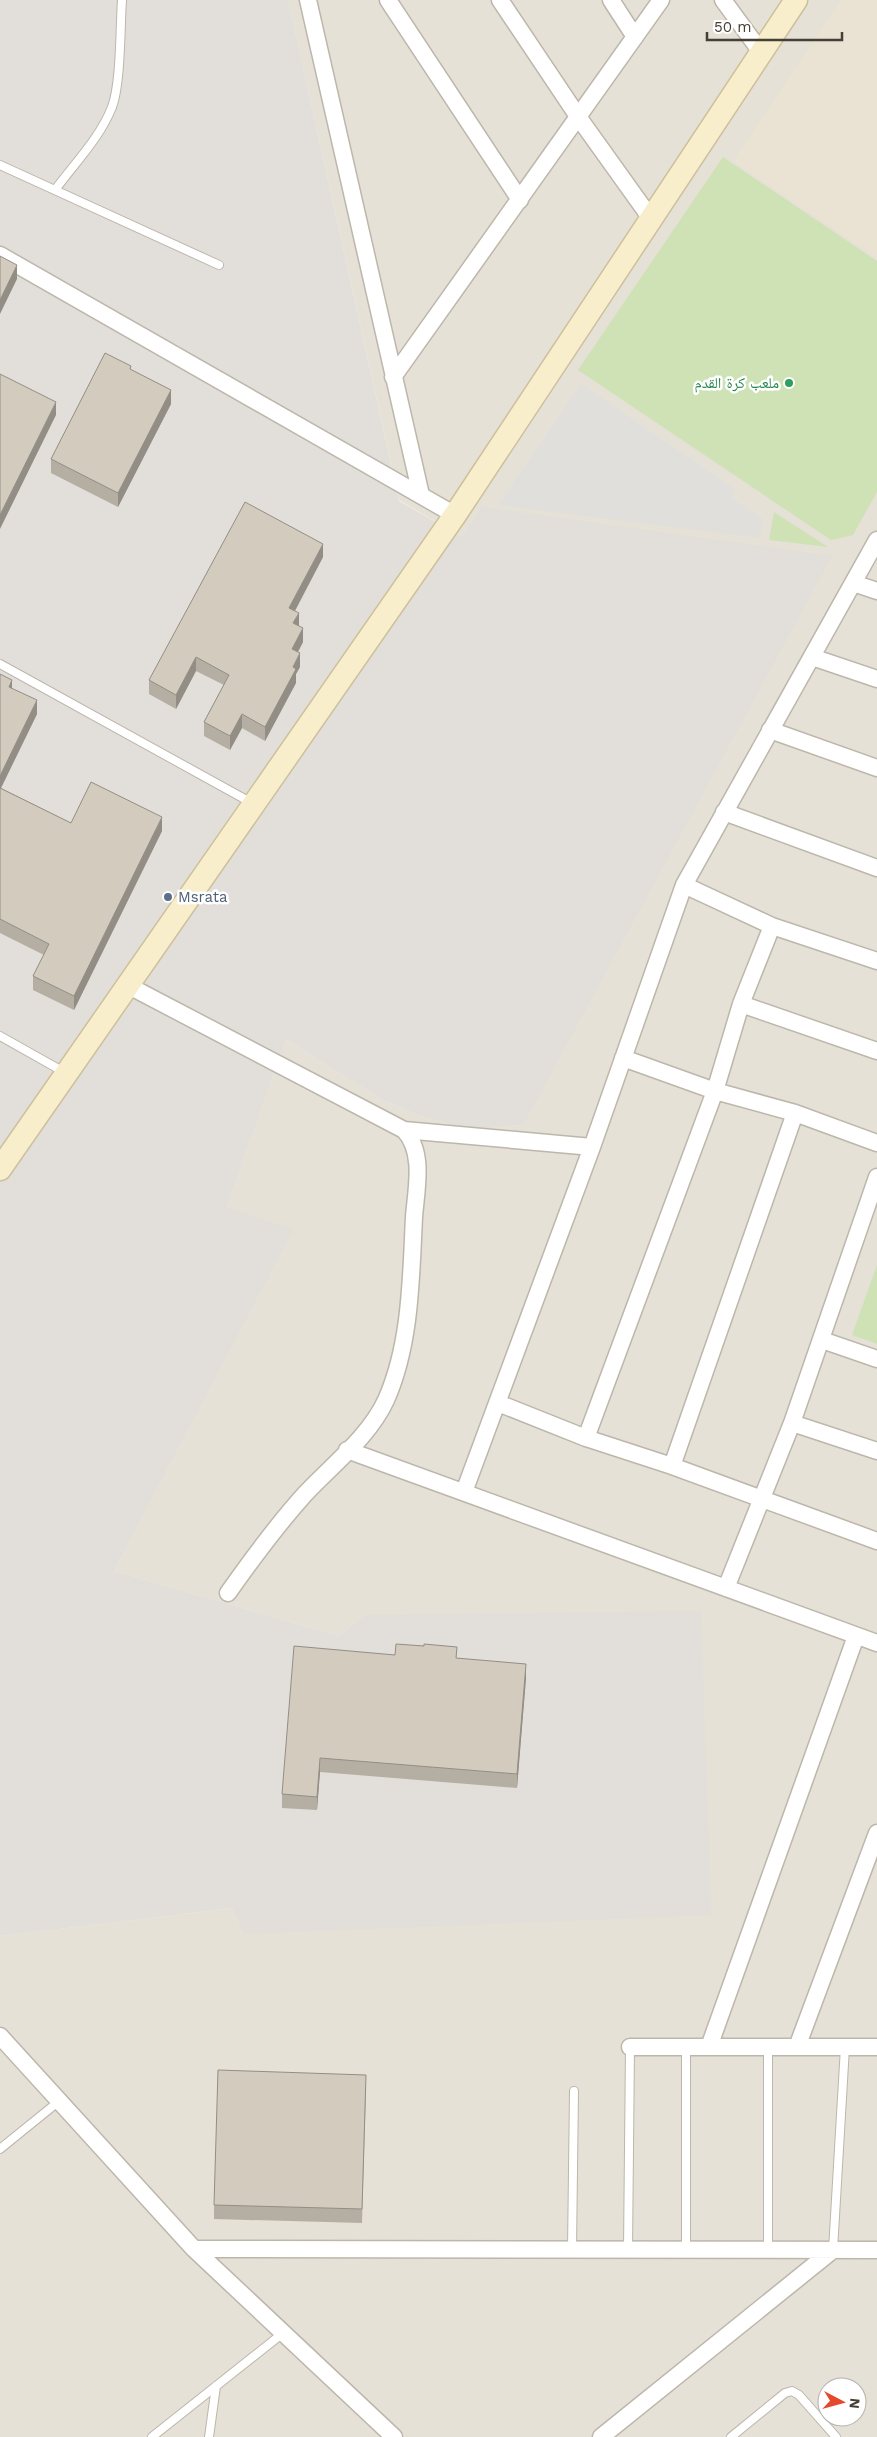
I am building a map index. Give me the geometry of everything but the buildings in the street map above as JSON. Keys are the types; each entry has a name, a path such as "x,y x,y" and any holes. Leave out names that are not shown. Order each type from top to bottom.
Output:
{"street":[{"path":"308,0 421,495"},
{"path":"388,0 520,200"},
{"path":"500,0 579,118 652,220"},
{"path":"611,0 636,36"},
{"path":"393,377 579,118 661,0"},
{"path":"723,0 761,52"},
{"path":"0,1169 455,515 796,0"},
{"path":"0,255 455,515"},
{"path":"464,1492 592,1147 684,885 877,540"},
{"path":"853,583 877,591"},
{"path":"812,657 877,679"},
{"path":"770,730 877,768"},
{"path":"724,812 877,868"},
{"path":"684,885 772,926 877,961"},
{"path":"586,1438 715,1091 741,1004 772,926"},
{"path":"129,986 404,1130 412,1138 415,1149 417,1186 410,1294 399,1364 386,1400 375,1418 304,1495 255,1554 228,1593"},
{"path":"741,1004 877,1051"},
{"path":"623,1058 715,1091 795,1113 877,1143"},
{"path":"672,1466 795,1113"},
{"path":"404,1130 592,1147"},
{"path":"726,1588 792,1423 877,1177"},
{"path":"822,1340 877,1360"},
{"path":"498,1404 586,1438 672,1466 877,1541"},
{"path":"792,1423 877,1451"},
{"path":"347,1450 877,1643"},
{"path":"709,2048 856,1636"},
{"path":"797,2048 877,1833"},
{"path":"0,2036 58,2102 194,2248 394,2437"},
{"path":"630,2048 877,2047"},
{"path":"194,2248 877,2250"},
{"path":"611,2434 833,2250"}],"lane":[{"path":"55,190 100,129 113,105 117,85 122,0"},
{"path":"0,165 220,265"},
{"path":"0,664 253,804"},
{"path":"0,1036 66,1074"},
{"path":"768,2047 768,2250"},
{"path":"833,2250 845,2047"},
{"path":"628,2249 630,2048"},
{"path":"686,2048 686,2249"},
{"path":"572,2249 574,2091"},
{"path":"0,2149 58,2102"},
{"path":"152,2437 283,2333"},
{"path":"209,2437 216,2386"},
{"path":"731,2437 785,2393 792,2391 799,2395 836,2437"}],"shaded area":[{"path":"0,0 288,0 399,501 462,537 482,507 832,556 523,1125 480,1129 459,1127 418,1115 381,1099 286,1039 227,1207 293,1230 114,1571 339,1636 365,1615 701,1611 711,1915 244,1934 233,1908 0,1936"},
{"path":"288,0 877,0 877,2437 0,2437 0,1936 234,1908 365,1615 339,1636 114,1571 292,1231 227,1207 286,1039 381,1099 418,1115 459,1127 480,1129 523,1125 462,537 399,500"},
{"path":"842,0 877,0 877,258 733,161"},
{"path":"581,384 735,489 731,498 763,519 760,538 498,505"}],"green space":[{"path":"723,157 877,261 877,492 853,535 831,540 578,370"},
{"path":"774,512 828,547 769,540"},
{"path":"877,1265 877,1344 852,1335"}],"place":[{"name":"ملعب كرة القدم","path":"789,383"},
{"name":"Msrata","path":"168,897"}]}
